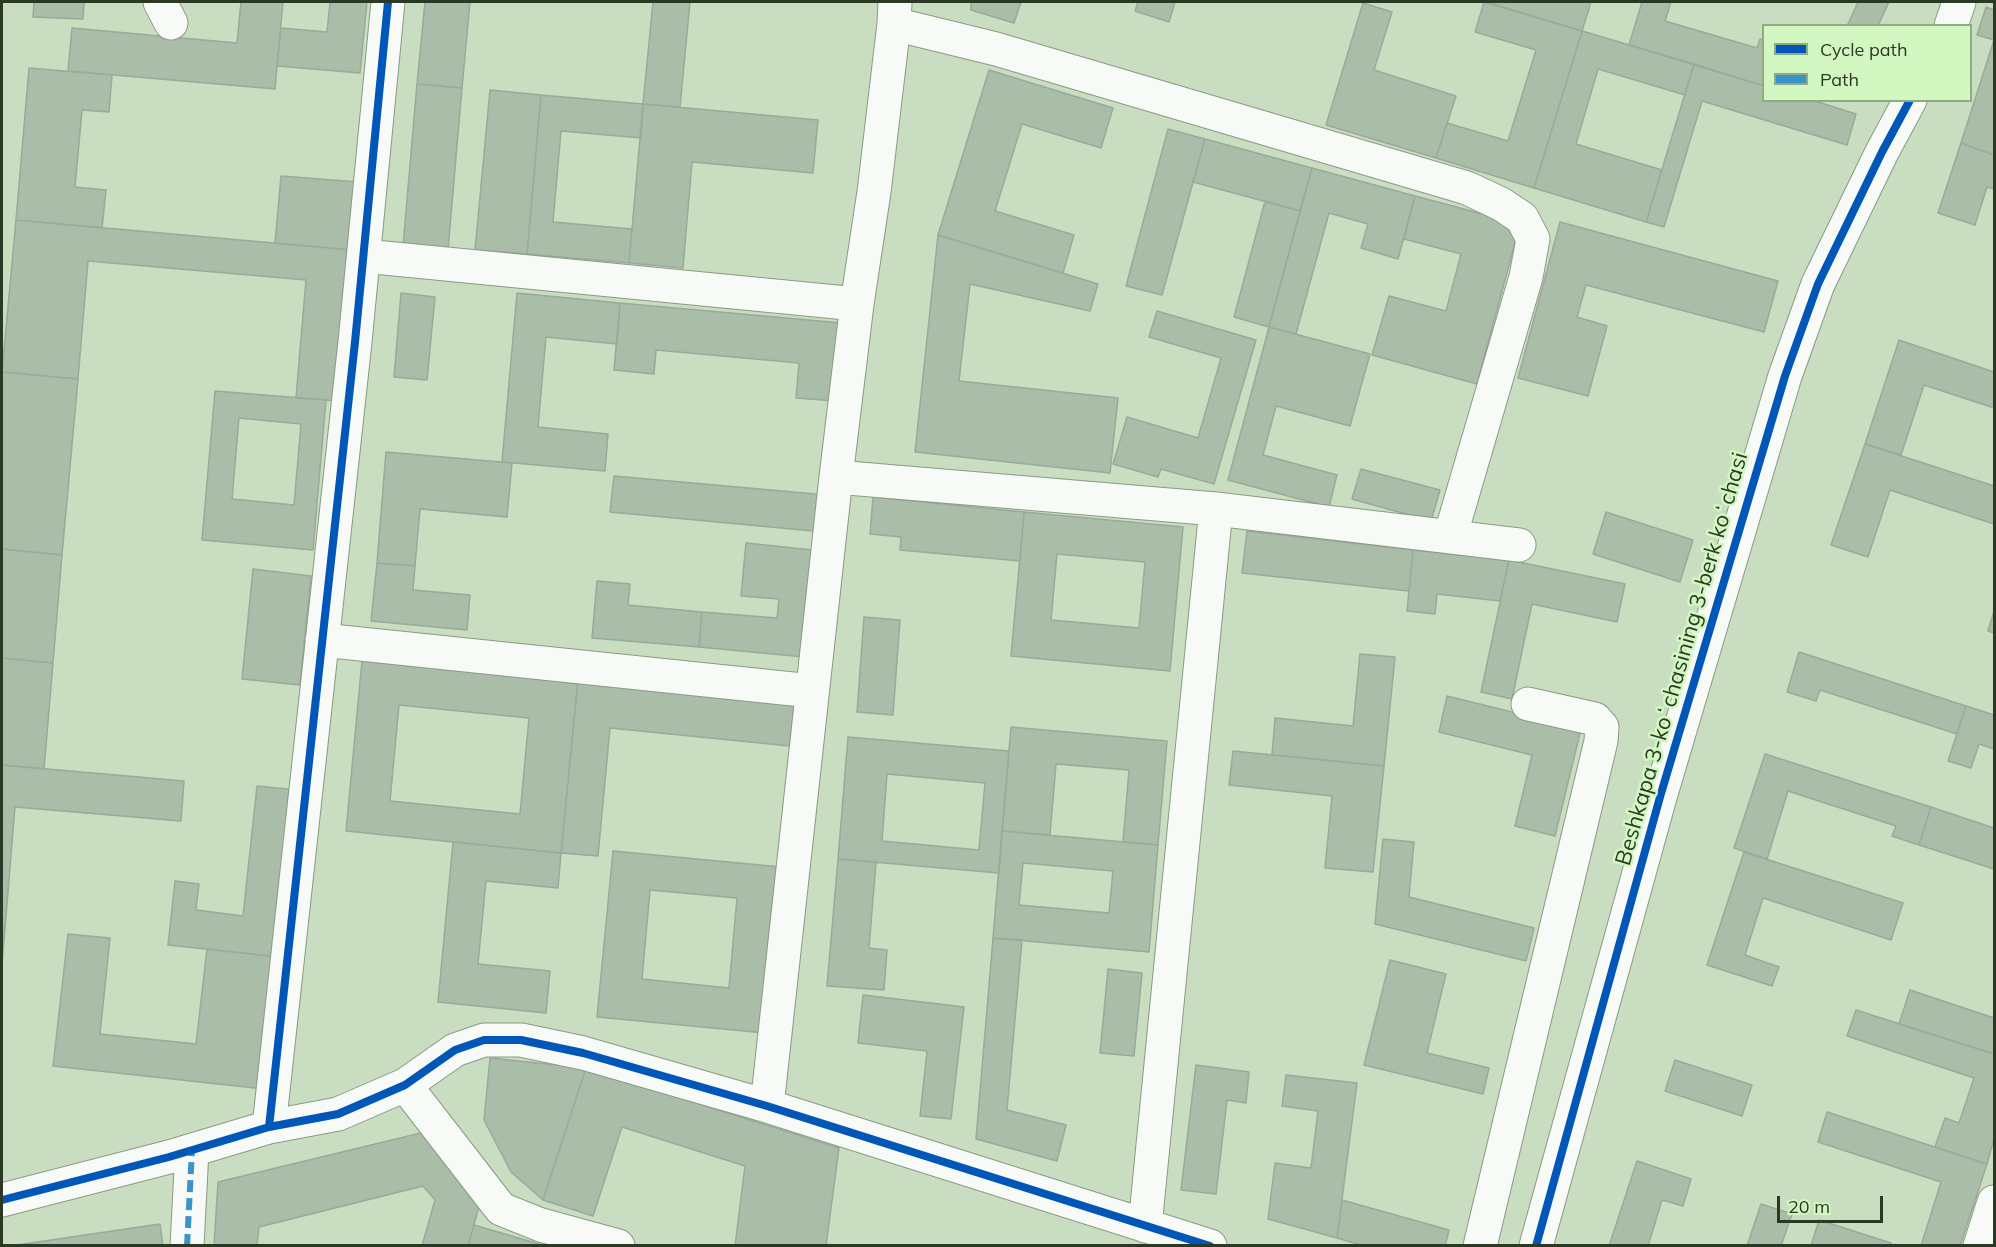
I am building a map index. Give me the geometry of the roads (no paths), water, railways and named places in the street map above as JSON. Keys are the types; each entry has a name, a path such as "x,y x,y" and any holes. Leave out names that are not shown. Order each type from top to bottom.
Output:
{"street":[{"path":"268,1127 364,256 388,2"},
{"path":"1952,24 1959,2"},
{"path":"767,1106 836,477 895,13 1008,52 1467,189 1501,204 1522,218 1533,239 1526,277 1450,537"},
{"name":"Beshkapa 3-koʻchasining 3-berk koʻchasi","path":"1536,1245 1660,797 1785,376 1818,284 1909,102"},
{"path":"364,256 857,304"},
{"path":"836,477 1216,509 1519,545"},
{"path":"1145,1226 1216,509"},
{"path":"322,640 812,691"},
{"path":"1480,1245 1601,741 1602,727 1595,719 1528,704"},
{"path":"2,1200 181,1154 268,1127 338,1114 405,1085 455,1050 484,1040 521,1040 583,1053 767,1106 1210,1245"},
{"path":"405,1085 501,1209 541,1225 598,1243"},
{"path":"173,1245 181,1154"},
{"path":"181,1154 187,1245"},
{"path":"1980,1245 1995,1202"}]}
